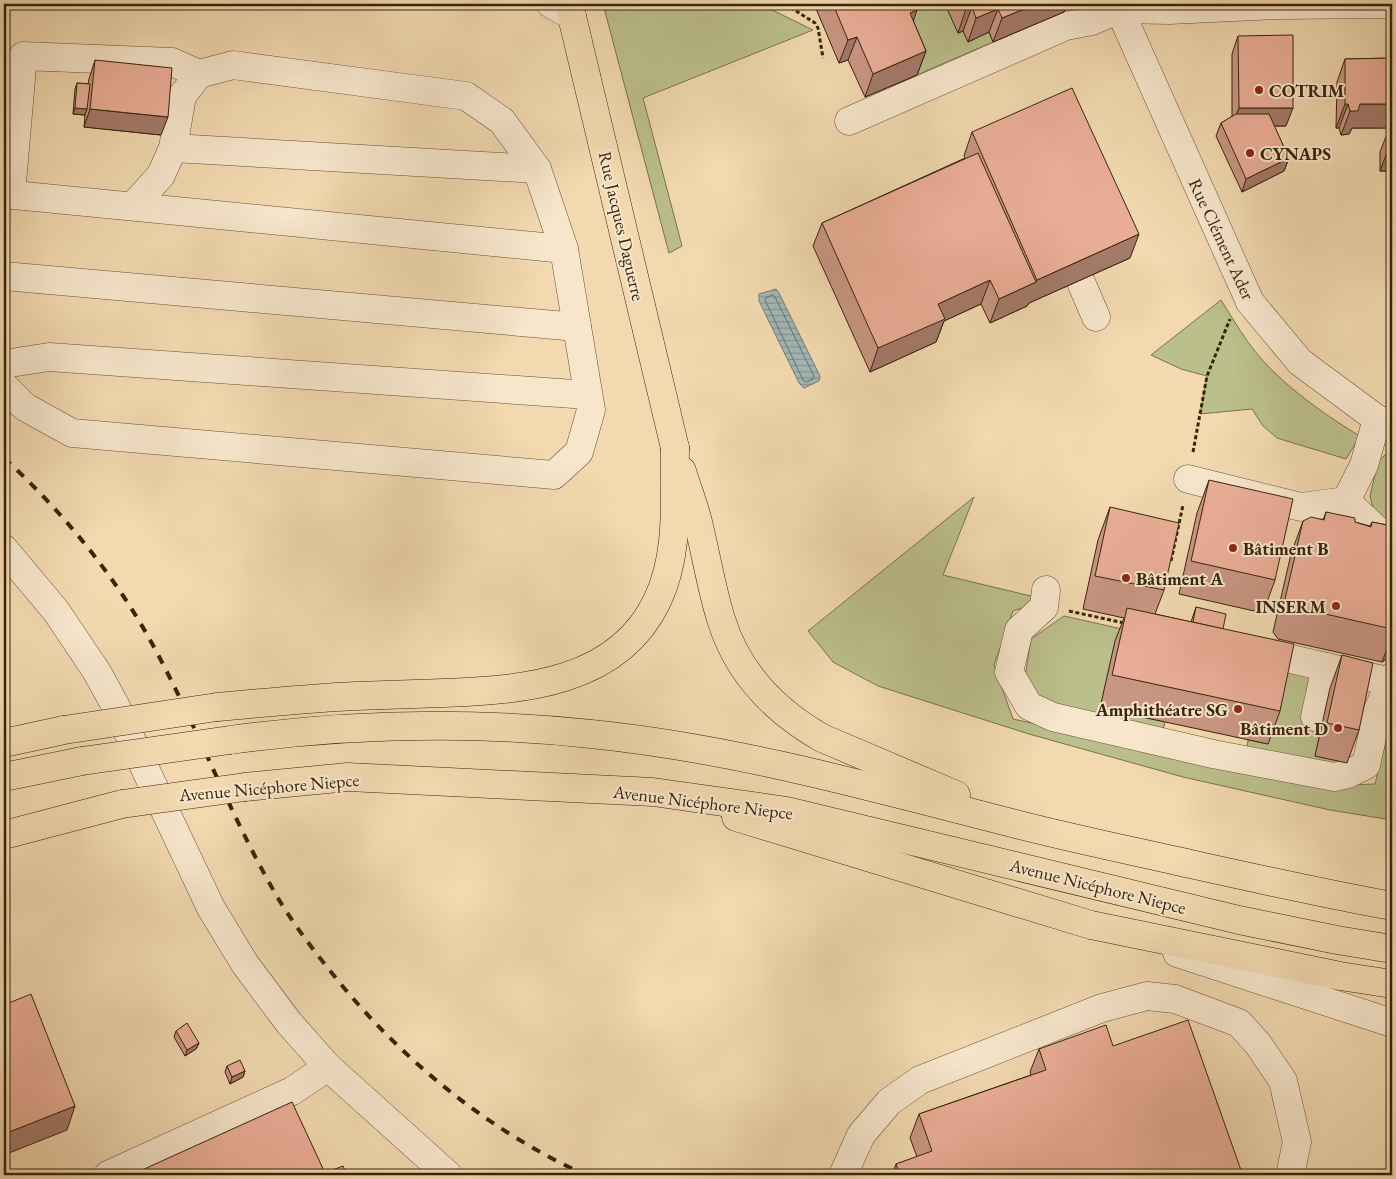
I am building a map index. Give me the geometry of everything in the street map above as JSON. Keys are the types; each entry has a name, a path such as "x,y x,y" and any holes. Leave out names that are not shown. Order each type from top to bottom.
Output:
{"main road":[{"name":"Rue Jacques Daguerre","path":"564,8 675,448"},
{"path":"4,743 64,730 217,707 319,697 491,691 554,680 595,665 624,645 637,632 657,601 666,580 671,561 674,522 675,448"},
{"path":"675,448 698,520 721,620 740,663 761,691 783,712 822,738 1041,830"},
{"path":"4,777 82,761 284,732 445,726 515,728 592,734 675,745 763,761 1041,830 1320,894 1392,906"},
{"name":"Avenue Nicéphore Niepce","path":"4,835 122,804 245,786 348,777 653,792 786,811 1239,920 1392,949"},
{"path":"653,792 1091,925 1340,976 1392,984"}],"street":[{"path":"849,121 1066,26 1092,20 1118,6 1169,10 1286,5 1387,4"},
{"name":"Rue Clément Ader","path":"1118,6 1250,302 1300,362 1385,422"},
{"path":"200,74 172,62 23,56 7,194 564,249"},
{"path":"4,386 25,406 72,433 554,475 579,452 591,410 564,249 537,169 502,121 466,96 234,65 200,74 182,96 173,148 161,175 133,206"},
{"path":"173,148 537,169"},
{"path":"4,276 577,327"},
{"path":"1080,280 1096,317"},
{"path":"4,364 49,358 588,395"},
{"path":"1346,501 1385,422"},
{"path":"1188,479 1301,507 1346,501"},
{"path":"1346,501 1392,544"},
{"path":"4,549 56,612 97,672 211,908 245,964 289,1023 328,1067 448,1175"},
{"path":"1045,598 1019,630 1009,672 1029,706 1053,717 1213,754 1334,777 1348,774 1366,765 1378,710 1392,679 1278,656"},
{"path":"1315,717 1326,667"},
{"path":"1091,925 1392,1023"},
{"path":"843,1175 861,1135 889,1102 920,1080 1102,1008 1147,996 1175,999 1238,1022 1258,1044 1283,1081 1297,1142 1290,1175"},
{"path":"108,1175 292,1091 328,1067"}],"path":[{"path":"785,4 815,23 818,28 823,58"},
{"path":"1171,561 1207,376 1231,318"},
{"path":"1045,598 1078,612 1132,625"}],"green space":[{"path":"603,4 760,4 813,30 643,98 682,246 669,253"},
{"path":"895,4 945,4 968,41 989,32 993,42 917,75"},
{"path":"1221,300 1248,342 1271,369 1314,406 1360,436 1346,459 1277,438 1263,426 1252,409 1200,414 1207,376 1181,369 1151,355"},
{"path":"1391,450 1392,534 1376,519 1370,496 1378,461"},
{"path":"974,497 943,575 1035,597 1034,604 1013,611 994,665 1013,719 1321,786 1375,784 1392,717 1392,820 1330,810 1183,777 1029,734 878,686 833,662 808,631"},
{"path":"1064,616 1149,635 1100,708 1165,722 1162,734 1042,704 1025,677 1031,639"},
{"path":"1228,651 1318,672 1322,723 1315,756 1347,763 1329,768 1247,750 1248,740 1268,744"}],"water":[{"path":"776,289 820,376 819,381 804,388 799,383 759,301 759,294"}],"building":[{"path":"833,4 914,4 917,10 910,13 926,51 873,74 857,37 848,40"},
{"path":"964,4 1037,4 1002,18 998,9 976,18 972,7 966,9"},
{"name":"COTRIM","path":"1293,35 1293,108 1239,108 1238,36"},
{"path":"1392,58 1392,104 1360,104 1358,111 1350,111 1348,104 1345,104 1345,59"},
{"path":"95,60 172,68 168,117 90,109"},
{"path":"77,83 90,84 87,109 75,108"},
{"path":"1072,88 1139,234 1037,280 972,132"},
{"name":"CYNAPS","path":"1236,114 1269,114 1289,158 1246,179 1221,123"},
{"path":"1392,128 1392,147 1389,147 1389,129"},
{"path":"978,153 1036,282 999,299 990,280 938,304 945,319 878,348 822,223"},
{"path":"1209,480 1293,499 1275,580 1191,561"},
{"path":"1110,507 1179,523 1164,590 1095,576"},
{"name":"INSERM","path":"1326,512 1355,518 1355,522 1371,527 1372,522 1392,526 1392,629 1290,606 1285,599 1303,521 1311,517 1324,520"},
{"path":"1196,607 1226,614 1223,629 1193,622"},
{"path":"1127,608 1294,644 1280,711 1112,675"},
{"path":"1342,655 1373,663 1359,730 1327,723"},
{"path":"31,994 75,1106 4,1134 4,1005"},
{"path":"1188,1020 1242,1173 1235,1175 900,1175 896,1164 932,1151 919,1114 1046,1070 1039,1049 1106,1025 1113,1046"},
{"path":"187,1023 199,1043 187,1050 176,1031"},
{"path":"240,1060 245,1071 232,1077 227,1066"},
{"path":"292,1102 325,1173 343,1166 347,1175 131,1175"}],"railway":[{"path":"4,458 65,520 119,589 166,669 242,830 275,893 306,940 327,967 382,1030 444,1087 512,1135 586,1175"}],"place":[{"name":"COTRIM","path":"1259,90"},
{"name":"CYNAPS","path":"1250,153"},
{"name":"Bâtiment B","path":"1233,548"},
{"name":"Bâtiment A","path":"1126,578"},
{"name":"INSERM","path":"1336,606"},
{"name":"Amphithéatre SG","path":"1238,709"},
{"name":"Bâtiment D","path":"1338,728"}]}
